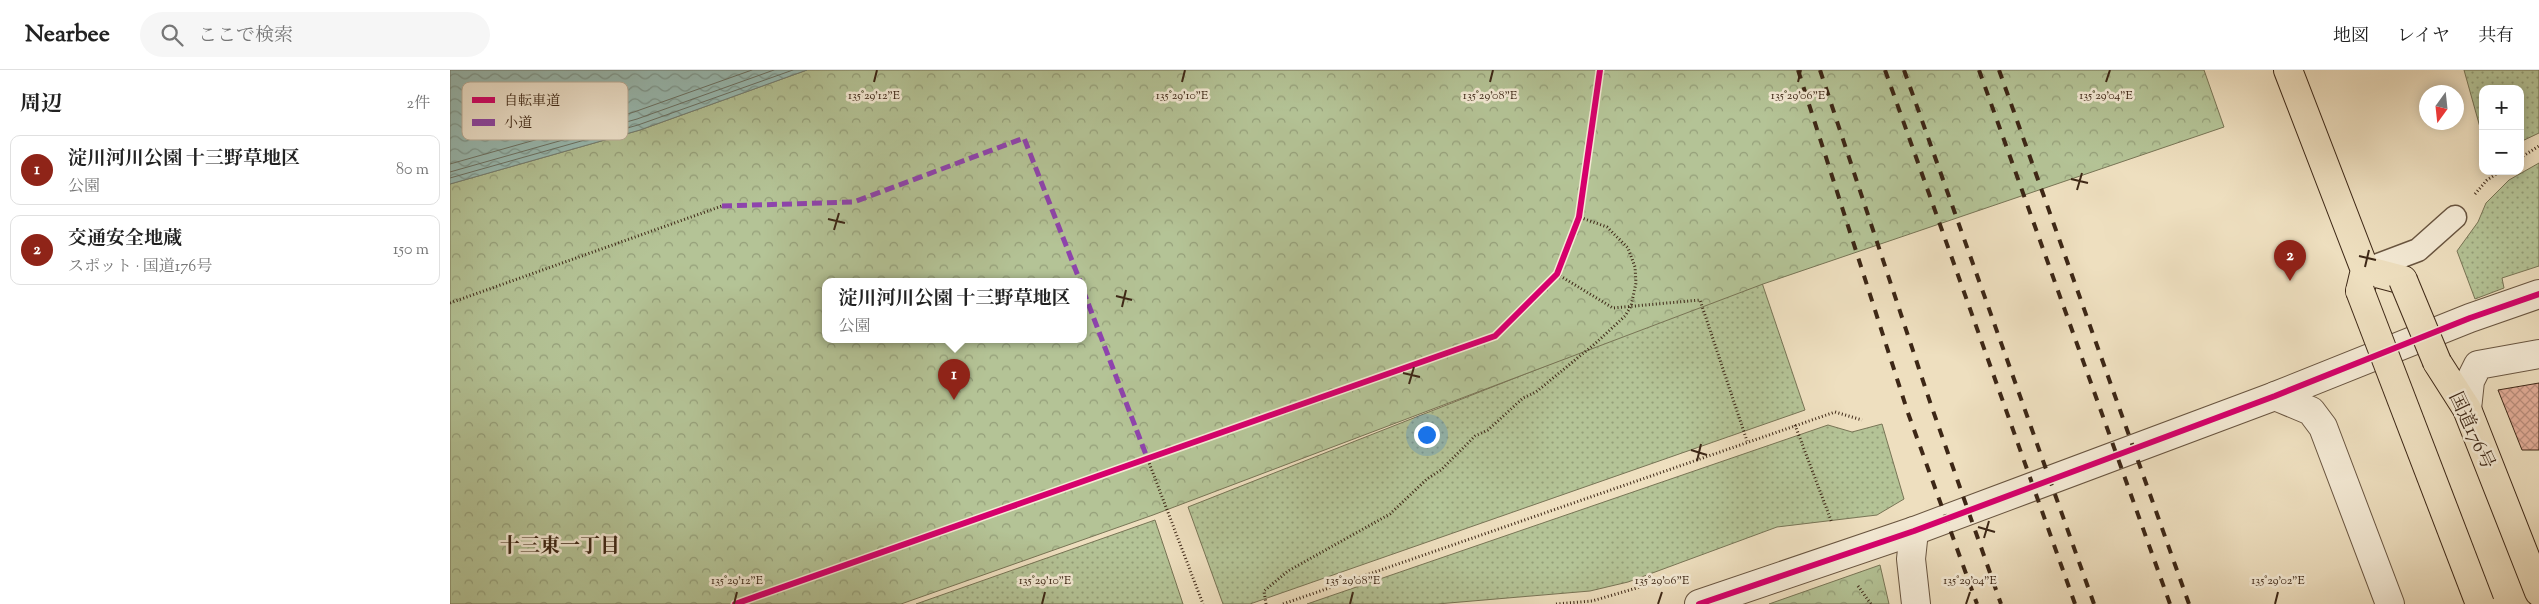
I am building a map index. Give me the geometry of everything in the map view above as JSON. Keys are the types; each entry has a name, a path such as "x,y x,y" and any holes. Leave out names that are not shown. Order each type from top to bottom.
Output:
{"highway":[{"path":"2288,70 2345,222 2363,280 2480,604"},
{"name":"国道176号","path":"2363,280 2403,280 2437,362 2468,410 2539,592"}],"street":[{"path":"1699,604 1914,531 2275,396 2470,318 2539,294"},
{"path":"2468,410 2470,381 2478,365 2539,354"},
{"path":"2275,396 2311,411 2324,427 2390,604"},
{"path":"1914,531 1911,559 1916,604"}],"lane":[{"path":"2363,280 2418,250 2455,217"}],"path":[{"path":"2524,155 2539,146"},
{"path":"450,304 722,206"},
{"path":"1576,225 1580,217 1581,207"},
{"path":"1266,604 1264,591 1288,571 1390,514 1427,479 1441,470 1475,436 1488,430 1523,398 1536,392 1597,342 1625,316 1630,306 1636,283 1635,267 1628,248 1607,227 1580,217"},
{"path":"1550,281 1558,274 1561,266"},
{"path":"1558,274 1613,308 1700,300 1748,441"},
{"path":"1283,604 1835,412 1862,420"},
{"path":"1795,425 1832,524"},
{"path":"1139,463 1158,456"},
{"path":"1148,460 1203,604"},
{"path":"1856,584 1870,604"},
{"path":"1556,604 1592,601"}],"green space":[{"path":"807,70 2204,70 2224,127 1763,284 1153,515 901,604 450,604 450,184 605,140 628,140 628,133"},
{"path":"2464,70 2539,70 2539,133 2524,140 2524,85 2479,85 2479,124"},
{"path":"2539,163 2539,266 2502,278 2504,288 2475,299 2457,251 2478,222 2486,203 2509,180 2518,175 2524,175 2524,172"},
{"path":"1758,271 1805,410 1250,604 1223,604 1188,507 1723,296"},
{"path":"1882,424 1904,499 1877,515 1777,527 1628,582 1590,591 1437,604 1307,604 1828,425 1852,432"},
{"path":"1155,520 1183,604 916,604"},
{"path":"1880,565 1889,604 1769,604"}],"water":[{"path":"450,70 807,70 628,133 628,82 462,82 462,140 605,140 450,184"}],"building":[{"path":"2539,383 2539,450 2522,450 2498,390"}],"railway":[{"path":"1798,70 1908,413 1977,604"},
{"path":"1820,70 1931,405 2001,604"},
{"path":"1885,70 2075,604"},
{"path":"1904,70 2094,604"},
{"path":"1979,70 2170,604"},
{"path":"1999,70 2189,604"}],"marked path":[{"path":"722,206 854,202 1024,138 1079,278"},
{"path":"1087,300 1148,460"}],"cycle path":[{"path":"735,604 1495,336 1557,274 1579,217 1600,70"},
{"path":"1699,604 1914,531 2275,396 2470,318 2539,294"}],"place":[{"name":"交通安全地蔵","path":"2290,281"},
{"name":"淀川河川公園 十三野草地区","path":"954,400"}],"district":[{"name":"十三東一丁目","path":"560,545"}]}
